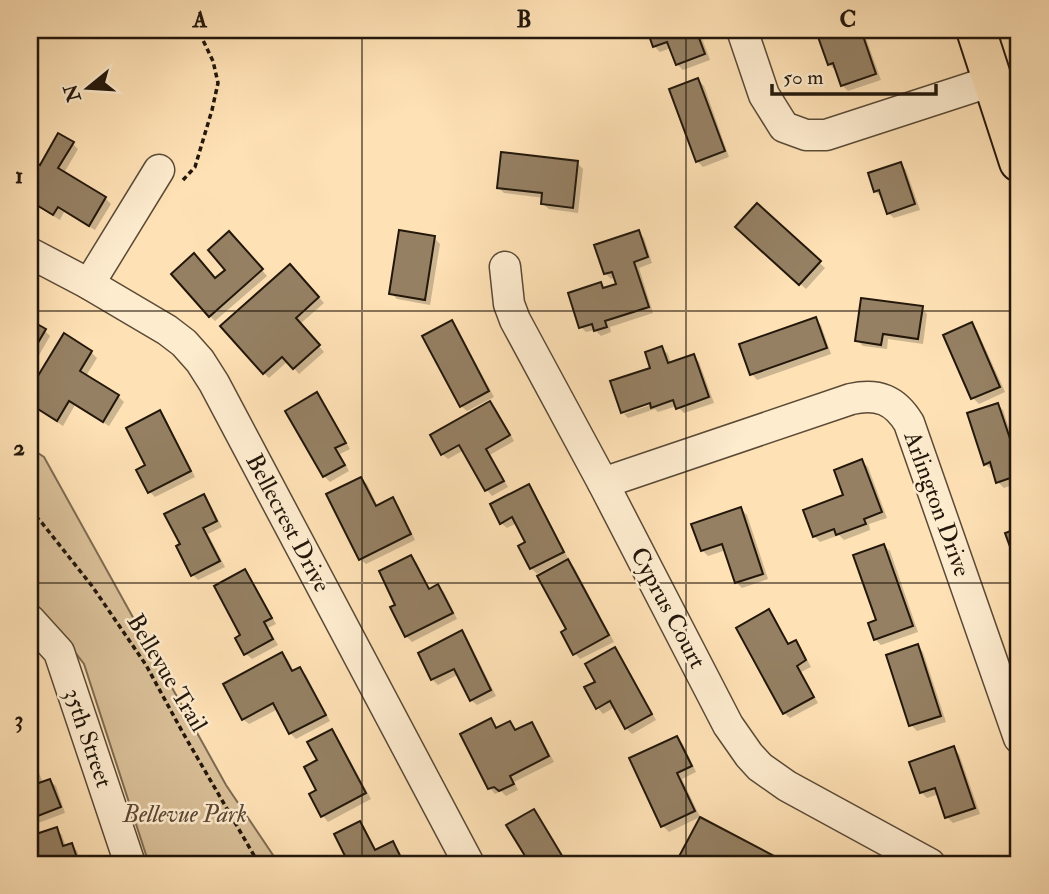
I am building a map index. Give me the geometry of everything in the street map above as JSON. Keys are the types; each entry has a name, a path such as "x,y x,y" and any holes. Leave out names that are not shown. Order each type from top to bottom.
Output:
{"main road":[{"path":"976,30 1019,162"}],"street":[{"path":"742,30 764,95 784,127 806,135 827,135 992,81"},
{"path":"89,284 171,175"},
{"name":"Bellecrest Drive","path":"30,253 167,330 184,343 200,361 469,864"},
{"name":"Cyprus Court","path":"505,267 509,304 515,320 728,725 749,755 787,786 930,864"},
{"name":"Arlington Drive","path":"603,483 862,396 880,398 894,405 909,424 1019,737"},
{"name":"35th Street","path":"30,620 59,652 130,864"}],"path":[{"path":"171,175 195,167 218,83 213,61 198,30"},
{"name":"Bellevue Trail","path":"30,510 92,586 146,665 259,864"}],"green space":[{"name":"Bellevue Park","path":"30,448 44,457 226,785 279,864 149,864 84,664 51,621 30,611"}],"building":[{"path":"647,30 696,30 705,54 676,65 667,42 653,47"},
{"path":"826,30 861,30 876,74 841,86 833,63 828,65 817,34"},
{"path":"698,78 725,151 696,162 669,89"},
{"path":"58,133 74,142 58,168 106,197 89,226 58,207 53,215 30,201 30,159 40,165"},
{"path":"501,152 578,161 573,208 541,204 542,193 497,188"},
{"path":"901,162 915,204 887,214 879,190 874,192 868,173"},
{"path":"757,203 821,261 799,285 735,227"},
{"path":"399,230 435,236 425,300 389,294"},
{"path":"639,230 648,257 634,262 649,307 605,321 607,327 594,331 592,324 579,328 568,293 601,282 603,288 616,284 612,272 604,274 594,245"},
{"path":"229,231 263,269 209,317 171,274 194,253 215,278 225,270 208,250"},
{"path":"290,264 319,297 296,318 320,345 293,369 282,357 263,374 220,326"},
{"path":"861,298 923,306 918,339 883,334 881,345 855,341"},
{"path":"816,317 827,348 750,375 739,344"},
{"path":"30,320 46,329 32,353 30,352"},
{"path":"452,320 489,391 460,407 422,336"},
{"path":"972,322 1000,387 971,399 943,335"},
{"path":"64,333 92,351 80,371 119,395 103,422 69,401 57,421 30,404 30,389"},
{"path":"662,346 668,363 694,354 709,397 676,409 673,400 651,408 650,403 621,413 610,381 650,368 645,352"},
{"path":"317,392 346,443 335,448 345,465 323,477 285,411"},
{"path":"490,401 510,435 486,449 504,481 485,491 459,445 441,455 430,435"},
{"path":"998,403 1019,465 1019,475 996,483 990,462 984,465 967,413"},
{"path":"160,410 191,471 148,493 136,470 145,465 126,428"},
{"path":"862,459 882,512 864,519 866,524 836,535 834,529 813,537 803,510 843,495 834,470"},
{"path":"361,477 376,506 393,497 411,534 359,560 326,494"},
{"path":"529,484 564,552 530,569 518,546 525,542 512,517 500,524 490,504"},
{"path":"204,494 217,521 203,528 220,561 191,576 176,546 180,544 164,514"},
{"path":"741,507 763,574 735,583 722,544 701,551 691,524"},
{"path":"1019,528 1019,562 1016,563 1005,533"},
{"path":"884,544 913,626 874,640 868,623 876,620 853,555"},
{"path":"411,555 429,589 438,584 453,613 405,637 390,607 395,605 379,571"},
{"path":"568,559 609,635 573,655 561,632 566,629 537,576"},
{"path":"245,569 272,618 264,622 273,639 244,655 235,638 240,635 214,586"},
{"path":"769,609 788,644 796,640 806,660 797,666 814,697 783,714 736,628"},
{"path":"462,630 491,690 470,701 454,669 431,680 418,653"},
{"path":"918,644 941,716 909,726 886,655"},
{"path":"615,647 652,714 625,729 610,701 596,709 584,687 595,682 585,664"},
{"path":"282,652 292,671 300,667 326,715 289,734 273,703 242,720 223,684"},
{"path":"491,718 496,728 510,721 515,730 532,722 549,756 510,776 514,784 499,791 494,787 488,789 460,734"},
{"path":"332,729 366,793 321,817 309,794 316,790 304,767 317,760 307,742"},
{"path":"677,736 692,766 677,773 695,811 661,827 629,758"},
{"path":"954,746 975,808 945,818 935,788 920,793 909,762"},
{"path":"30,755 38,776 30,778"},
{"path":"30,778 33,785 50,779 61,807 30,819"},
{"path":"534,809 567,864 530,864 506,825"},
{"path":"700,817 774,856 770,864 675,864"},
{"path":"360,821 375,850 393,841 404,864 349,864 334,834"},
{"path":"57,827 63,846 72,843 79,864 39,864 30,836"}]}
